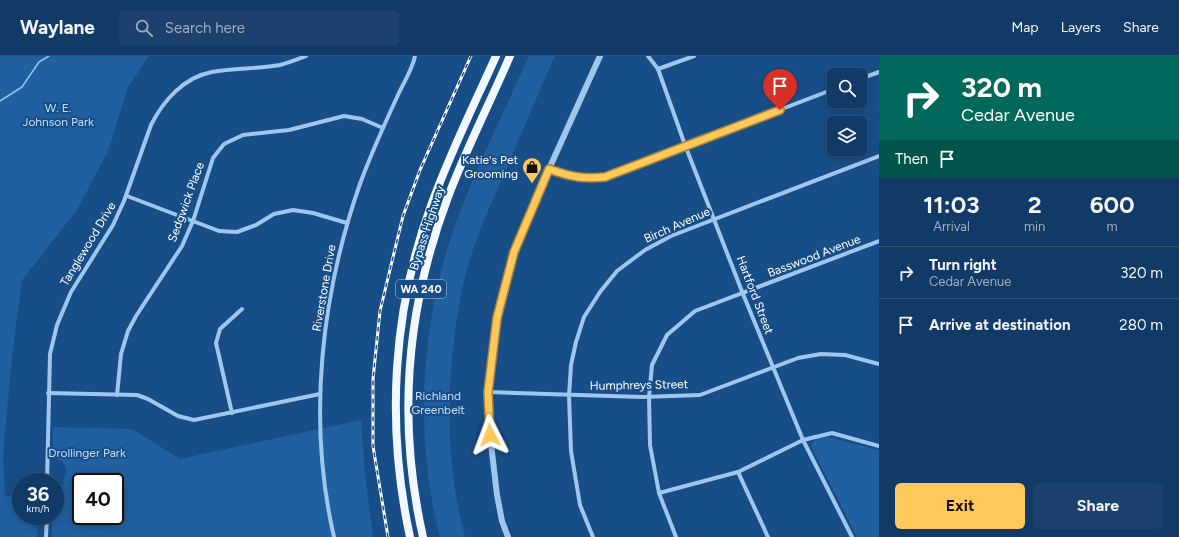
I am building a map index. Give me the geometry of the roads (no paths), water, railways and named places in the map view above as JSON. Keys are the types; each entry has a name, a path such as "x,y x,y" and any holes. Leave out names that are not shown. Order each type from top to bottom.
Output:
{"highway":[{"name":"Bypass Highway","path":"410,537 399,474 395,410 398,341 403,307 419,240 432,204 496,56"},
{"name":"Bypass Highway","path":"423,537 413,482 408,417 409,369 413,329 428,258 448,196 510,56"}],"street":[{"name":"Tanglewood Drive","path":"47,473 50,354 57,325 71,292 113,225 127,196 151,125 164,104 175,91 197,77 211,72 280,65 306,56"},
{"name":"Riverstone Drive","path":"334,537 323,462 320,394 332,287 347,224 361,181 415,56"},
{"path":"508,537 502,521 497,494 490,435 488,392 497,318 514,252 549,169 600,56"},
{"name":"Hartford Street","path":"648,56 658,69 685,145 743,294 803,440 852,537"},
{"path":"658,69 694,56"},
{"path":"867,77 879,72"},
{"path":"549,169 567,176 586,179 605,177 685,145 827,93"},
{"name":"Sedgwick Place","path":"117,395 121,354 128,331 136,316 182,246 193,221 213,158 224,144 243,135 289,130 344,116 362,119 383,128"},
{"name":"Birch Avenue","path":"593,537 580,505 571,451 569,396 571,365 576,342 584,318 600,292 617,271 645,250 671,236 879,156"},
{"path":"127,196 219,231 237,232 256,226 274,214 293,210 313,213 347,224"},
{"name":"Basswood Avenue","path":"676,537 659,493 650,445 648,397 652,365 667,335 695,311 879,241"},
{"path":"232,413 216,343 220,330 242,309"},
{"name":"Humphreys Street","path":"488,392 569,396 648,397 700,395 798,358 821,354 845,355 879,364"},
{"path":"48,393 138,395 178,416 194,420 320,394"},
{"path":"659,493 738,472 803,440 832,433 879,446"},
{"path":"738,472 768,537"},
{"path":"46,525 46,537"}],"waterway":[{"path":"0,101 22,87 39,62 49,56"}],"railway":[{"path":"388,537 373,446 373,379 380,311 403,216 420,170 471,56"}],"place":[{"name":"Katie's Pet Grooming","path":"532,184"}],"park label":[{"name":"W. E. Johnson Park","path":"58,115"},
{"name":"Richland Greenbelt","path":"438,403"},
{"name":"Drollinger Park","path":"87,453"}]}
